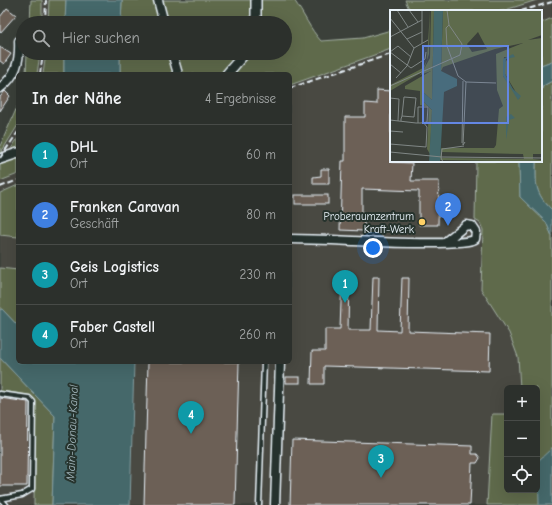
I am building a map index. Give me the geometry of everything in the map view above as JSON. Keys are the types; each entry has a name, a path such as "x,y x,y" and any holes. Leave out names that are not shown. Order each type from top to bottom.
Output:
{"street":[{"path":"158,0 162,16"},
{"path":"256,0 256,16"},
{"path":"0,88 8,82 15,72 18,60"},
{"path":"174,60 177,72"},
{"path":"229,72 239,60"},
{"path":"0,159 16,154"},
{"path":"292,239 445,242"},
{"path":"275,505 280,364"}],"lane":[{"path":"259,505 264,364"},
{"path":"0,394 29,398 32,402 32,489 22,494 0,499"},
{"path":"0,499 6,505"}],"shaded area":[{"path":"42,0 49,0 48,16 42,16"},
{"path":"537,0 552,0 552,18 542,23 542,10 505,10"},
{"path":"390,49 390,162 476,162 475,220 480,223 483,230 481,289 509,333 518,357 520,385 504,385 504,415 492,414 487,505 130,505 134,364 292,364 292,84"},
{"path":"39,60 45,60 43,72 37,72"},
{"path":"16,128 16,141 9,152 0,155"},
{"path":"16,175 16,186 0,193 0,181"},
{"path":"0,235 16,237 16,270 0,268"},
{"path":"0,391 28,395 35,401 34,505 0,505"}],"green space":[{"path":"31,0 42,0 42,16 30,16"},
{"path":"49,0 66,0 65,16 48,16"},
{"path":"122,0 294,0 321,41 363,38 390,30 390,49 292,84 292,72 120,72 120,60 292,60 292,16 121,16"},
{"path":"405,0 537,0 505,10 410,10"},
{"path":"552,18 552,61 542,65 542,23"},
{"path":"27,60 39,60 37,72 26,72"},
{"path":"45,60 64,60 64,72 43,72"},
{"path":"552,81 552,210 539,193 536,182 536,162 542,162 543,86"},
{"path":"16,110 16,128 0,154 0,146"},
{"path":"16,141 16,175 0,181 0,155 9,152"},
{"path":"476,162 519,162 520,197 546,222 552,236 552,505 487,505 492,414 504,414 504,493 540,493 540,385 520,385 518,357 509,333 481,289 483,230 480,223 475,220"},
{"path":"16,186 16,237 0,235 0,193"},
{"path":"0,268 16,270 16,324 2,309 0,310"},
{"path":"0,358 55,416 52,505 34,505 35,402 28,395 0,391"}],"water":[{"path":"66,0 122,0 121,16 65,16"},
{"path":"64,60 120,60 120,72 64,72"},
{"path":"552,61 552,81 543,86 542,89 542,65"},
{"path":"519,162 536,162 537,188 546,204 552,210 552,236 546,222 520,197"},
{"name":"Main-Donau-Kanal","path":"2,309 16,324 16,364 134,364 130,505 52,505 55,416 0,358 0,310"},
{"path":"552,448 552,505 539,505 540,459"}],"building":[{"path":"7,8 16,15 0,33 0,17"},
{"path":"0,47 11,54 4,64 0,61"},
{"path":"377,90 390,91 390,162 412,163 411,181 439,181 438,225 419,225 419,191 362,189 362,217 364,217 364,231 340,230 342,161 345,161 345,117 365,117 365,103 377,104"},
{"path":"5,91 10,96 0,111 0,97"},
{"path":"321,169 329,169 329,184 313,184 313,177 321,176"},
{"path":"295,195 328,195 328,204 295,204"},
{"path":"342,276 349,276 348,330 371,330 373,277 379,277 378,330 400,331 402,278 409,278 408,331 490,334 489,371 324,366 324,384 311,384 312,351 325,351 325,329 340,329"},
{"path":"148,364 239,364 235,505 144,505"},
{"path":"286,377 300,377 300,383 286,383"},
{"path":"0,398 28,402 27,486 0,486"},
{"path":"292,440 472,446 472,454 477,454 480,458 477,463 472,463 470,505 290,505"}],"railway":[{"path":"45,16 46,0"},
{"path":"524,10 552,2"},
{"path":"292,87 390,54"},
{"path":"40,72 42,60"},
{"path":"0,158 16,135"},
{"path":"0,187 16,181"}],"place":[{"name":"Proberaumzentrum Kraft-Werk","path":"422,222"},
{"name":"Franken Caravan","path":"448,226"},
{"name":"DHL","path":"345,303"},
{"name":"Faber Castell","path":"191,434"},
{"name":"Geis Logistics","path":"381,478"}]}
